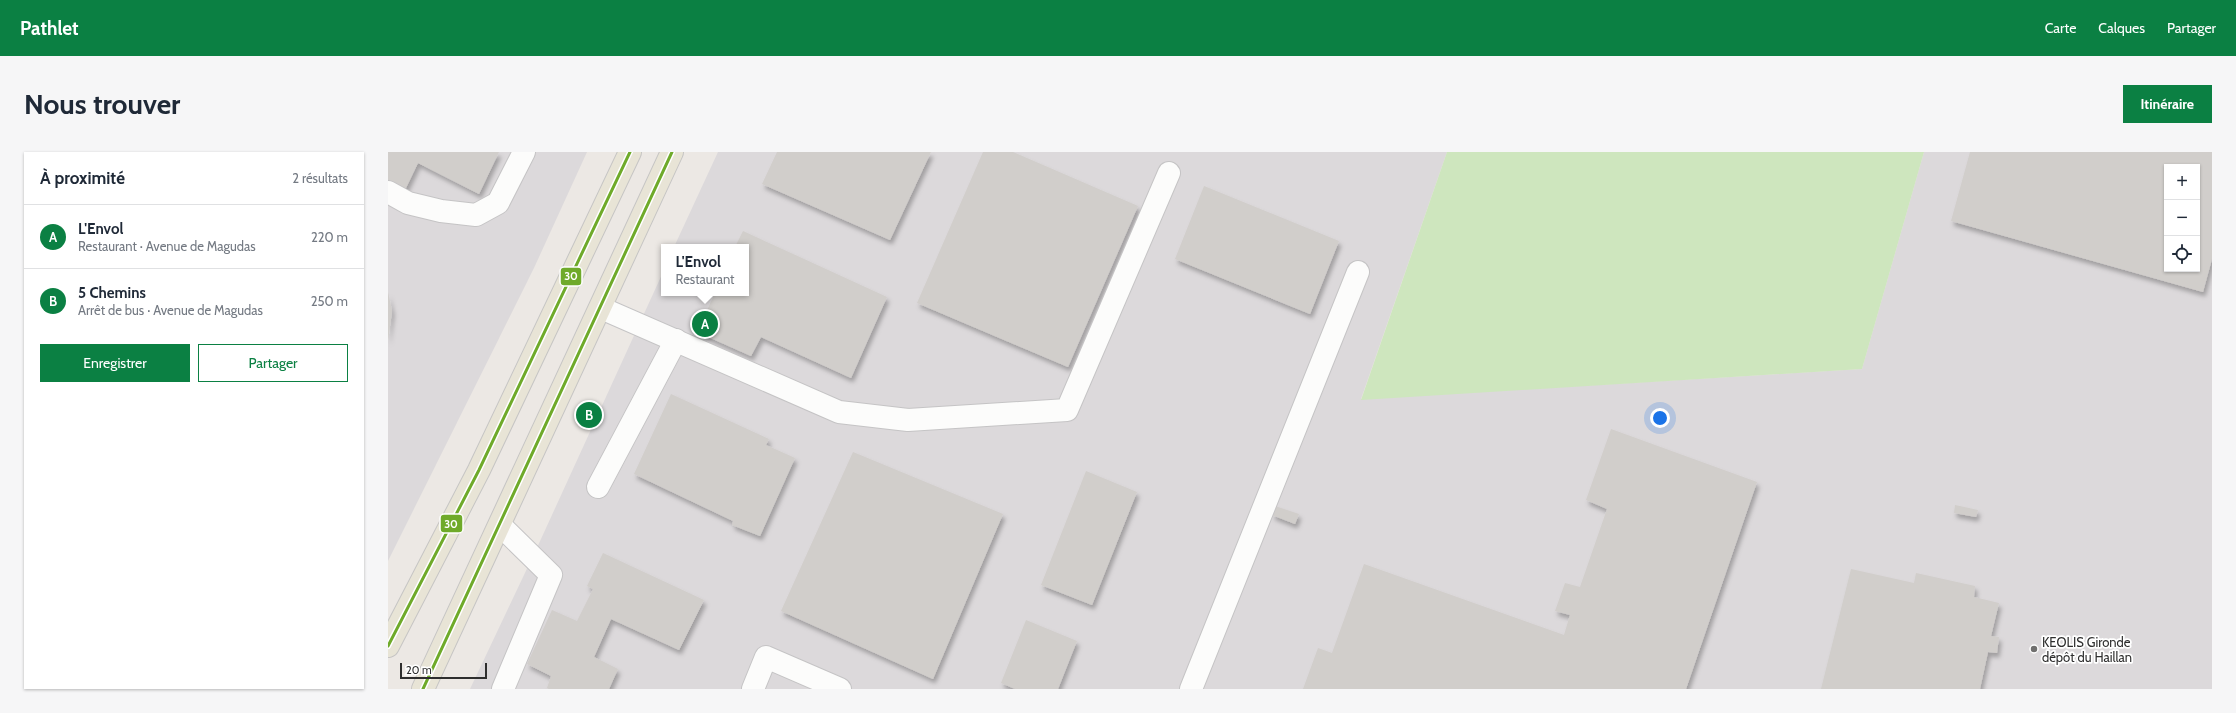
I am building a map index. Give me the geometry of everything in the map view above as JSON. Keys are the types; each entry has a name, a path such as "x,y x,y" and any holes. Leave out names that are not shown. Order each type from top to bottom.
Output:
{"main road":[{"path":"388,646 479,470 630,152"},
{"path":"423,689 601,308 672,152"}],"lane":[{"path":"388,192 408,203 441,211 476,215 498,203 524,152"},
{"path":"601,308 839,412 908,420 1067,410 1168,173"},
{"path":"1191,689 1358,272"},
{"path":"598,487 676,340"},
{"path":"500,525 551,575 504,689"},
{"path":"753,689 766,657 840,689"}],"shaded area":[{"path":"388,152 587,152 534,268 388,561"},
{"path":"718,152 1447,152 1361,399 1862,369 1924,152 2212,152 2212,689 470,689 541,539 661,277 661,296 749,296 749,244 675,244"}],"green space":[{"path":"1447,152 1924,152 1862,369 1361,400"}],"building":[{"path":"388,152 499,152 479,194 418,163 405,190 388,182"},
{"path":"777,152 931,152 890,240 762,184"},
{"path":"983,152 1013,152 1138,206 1068,367 917,303"},
{"path":"1970,152 2212,152 2212,259 2203,292 1951,221"},
{"path":"1204,186 1339,241 1310,314 1175,259"},
{"path":"743,231 887,297 851,378 761,337 751,356 697,332 714,296 749,296 749,244 736,244"},
{"path":"388,292 392,311 388,341"},
{"path":"671,394 769,439 766,445 795,458 760,536 732,525 733,521 634,474"},
{"path":"1611,429 1757,482 1686,689 1303,689 1318,648 1332,653 1364,564 1564,635 1570,615 1555,611 1565,583 1580,587 1607,509 1586,500"},
{"path":"853,452 1003,514 933,679 781,611"},
{"path":"1086,471 1137,492 1092,605 1041,585"},
{"path":"1955,505 1978,510 1976,517 1954,513"},
{"path":"1275,506 1299,514 1295,524 1272,515"},
{"path":"603,553 704,600 679,650 611,619 594,657 618,669 609,689 549,689 547,688 551,676 527,664 552,610 577,621 593,589 587,586"},
{"path":"1851,569 1914,583 1916,573 1975,586 1974,597 1999,603 1991,636 1999,637 1997,653 1988,652 1980,689 1821,689"},
{"path":"1026,620 1077,641 1058,689 1015,689 1001,683"}],"transit line":[{"name":"30","path":"388,646 479,470 630,152"},
{"name":"30","path":"423,689 672,152"}],"place":[{"name":"L'Envol","path":"705,324"},
{"name":"5 Chemins","path":"589,415"},
{"name":"KEOLIS Gironde dépôt du Haillan","path":"2034,649"}]}
